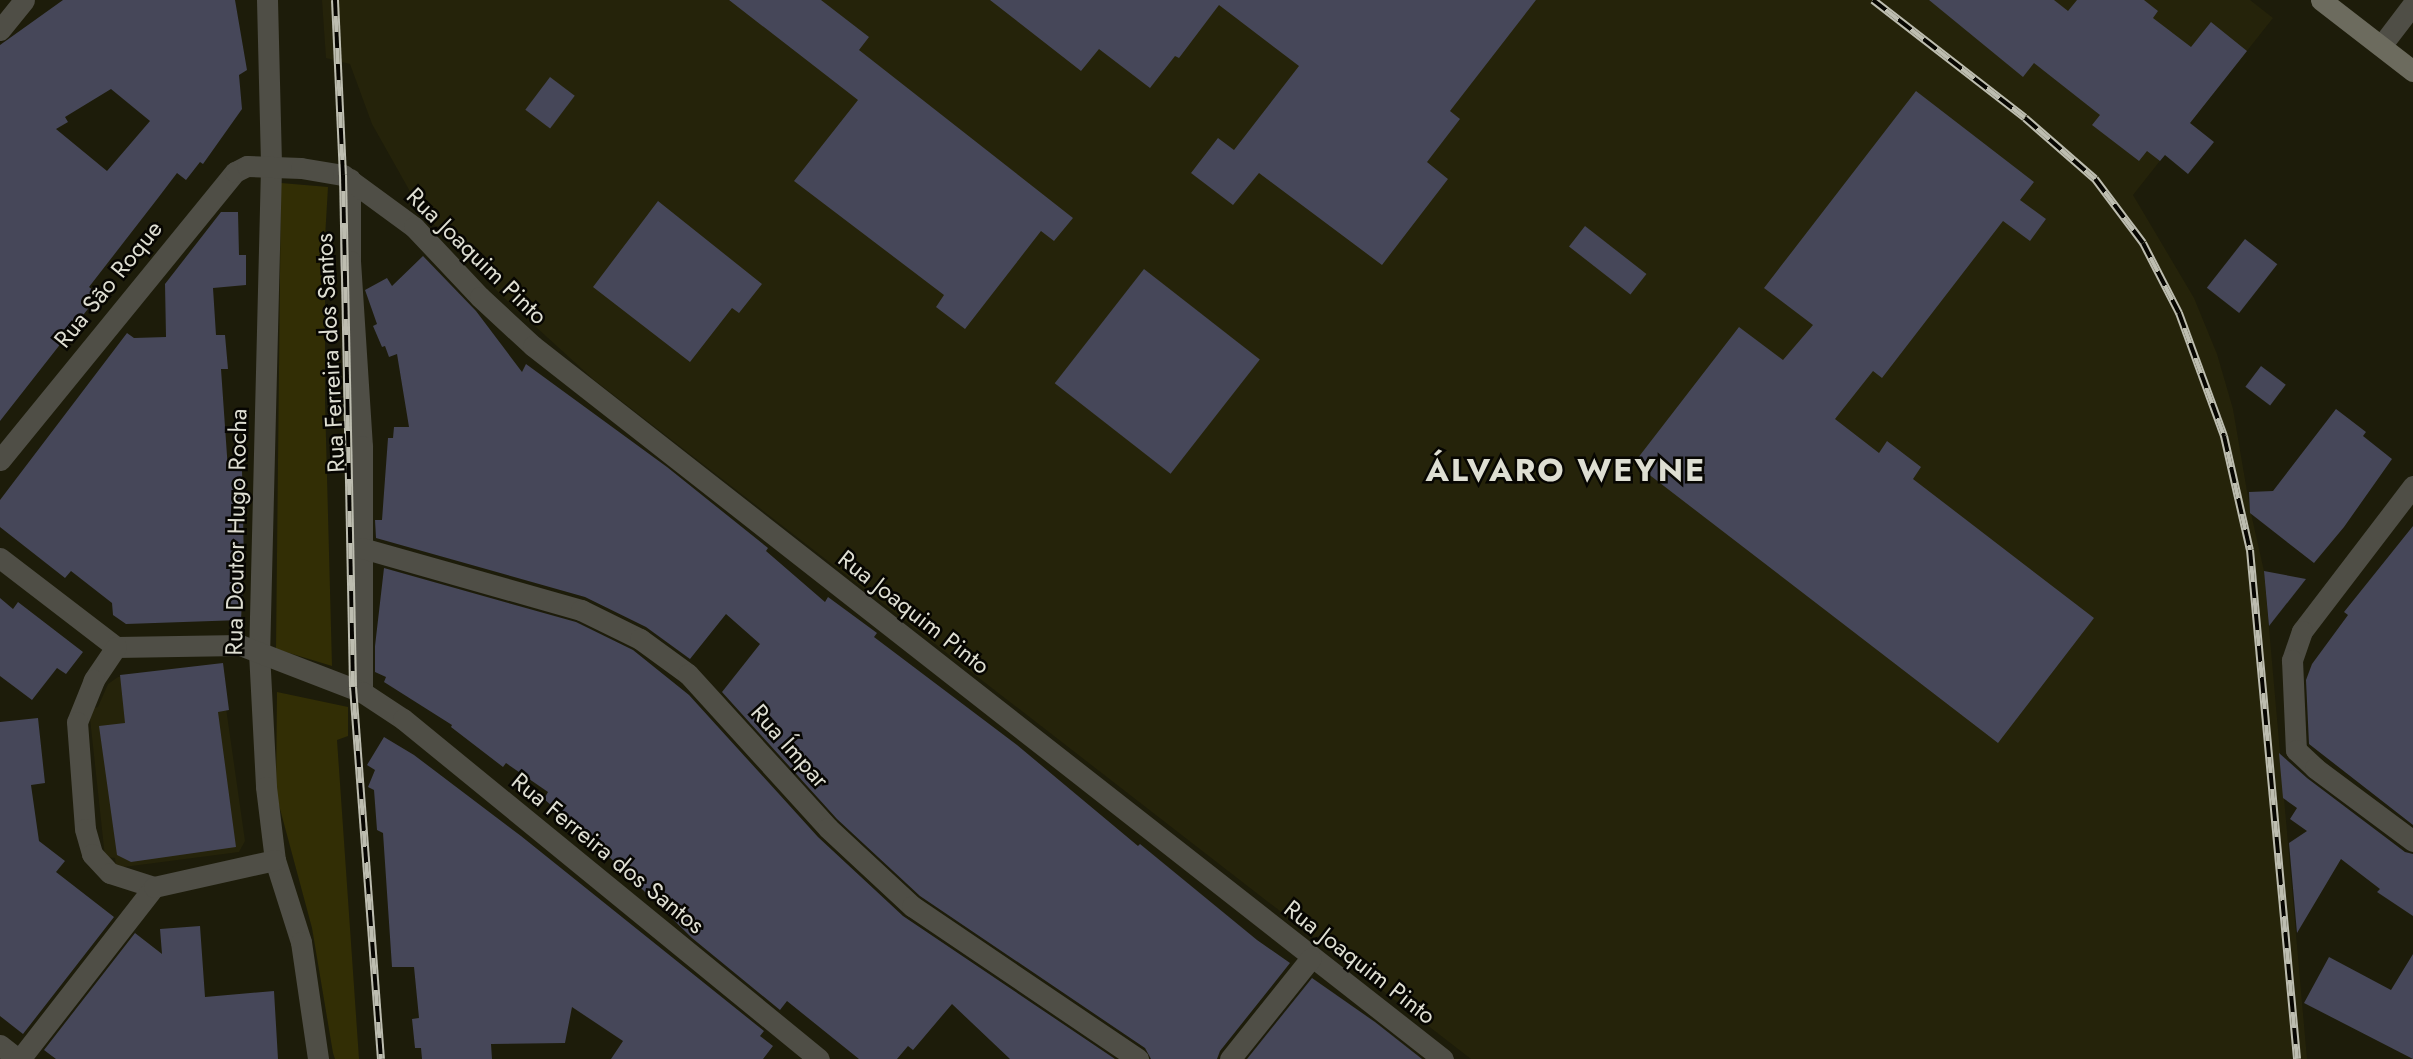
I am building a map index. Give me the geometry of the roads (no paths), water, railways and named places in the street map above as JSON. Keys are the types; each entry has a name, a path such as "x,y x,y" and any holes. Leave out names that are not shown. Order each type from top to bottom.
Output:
{"main road":[{"path":"2321,0 2413,71"}],"street":[{"path":"0,30 24,0"},
{"name":"Rua Doutor Hugo Rocha","path":"267,0 271,167 259,652 265,787 275,860 301,942 318,1059"},
{"path":"2381,46 2413,4"},
{"name":"Rua São Roque","path":"0,460 223,184 247,166 271,167"},
{"path":"271,167 301,169 359,185"},
{"name":"Rua Ferreira dos Santos","path":"359,185 350,261 362,446 362,692"},
{"name":"Rua Joaquim Pinto","path":"359,185 414,227 480,298 533,346 1443,1059"},
{"path":"2413,486 2302,631 2292,660 2296,750 2315,768 2413,841"},
{"name":"Rua Ímpar","path":"362,548 581,610 640,639 688,674 828,828 912,906 1138,1059"},
{"path":"0,558 116,647 240,645 259,652"},
{"path":"116,647 94,680 77,722 85,829 92,854 110,873 154,887 275,860"},
{"name":"Rua Ferreira dos Santos","path":"259,652 362,692 402,719 819,1059"},
{"path":"0,1045 19,1059 154,887"},
{"path":"1230,1059 1311,958"}],"railway":[{"path":"335,0 343,175 353,687 381,1059"},
{"path":"1873,0 2025,118 2095,179 2143,243 2179,313 2224,436 2250,550 2297,1059"}],"district":[{"name":"ÁLVARO WEYNE","path":"1566,470"}]}
